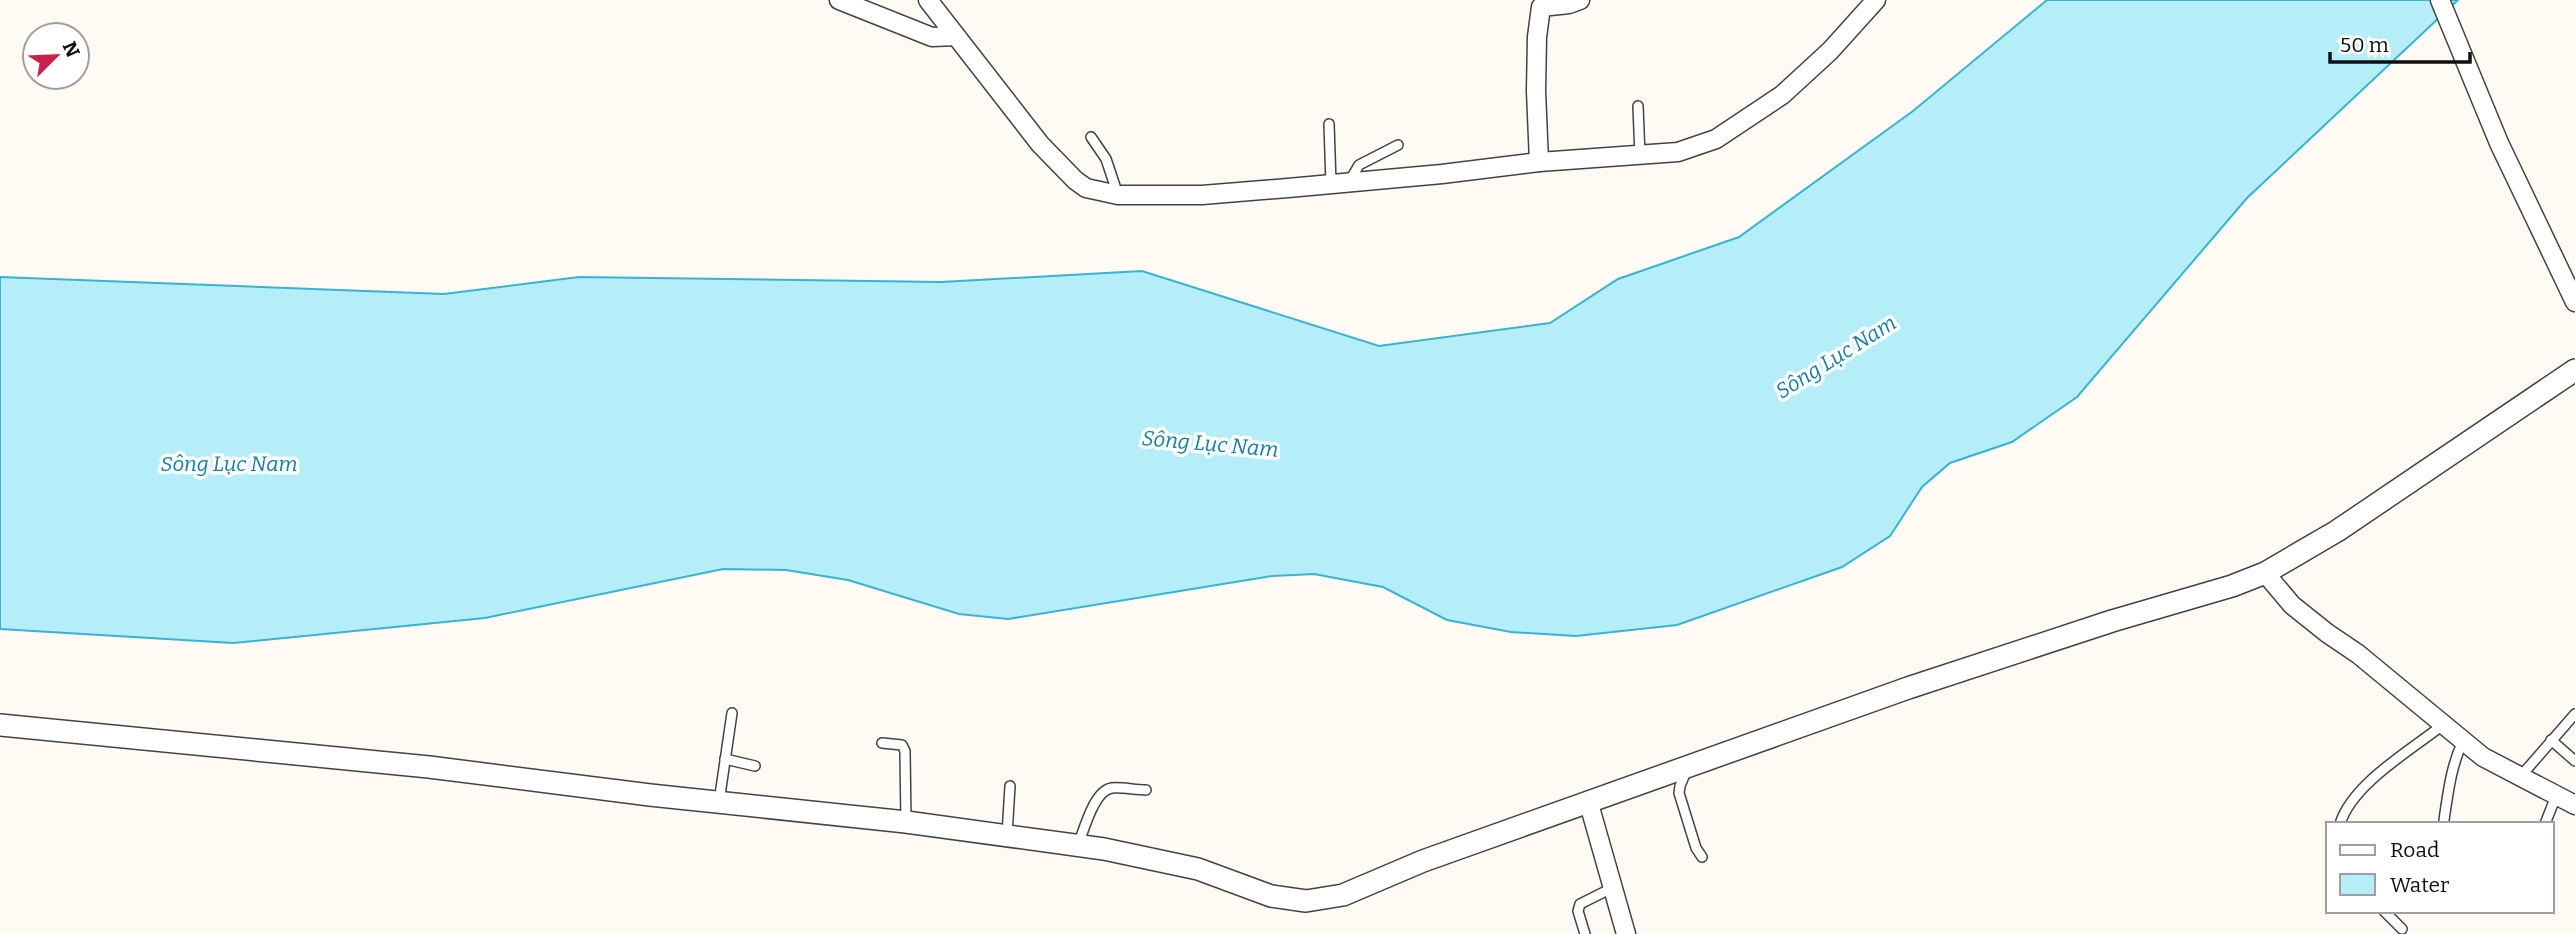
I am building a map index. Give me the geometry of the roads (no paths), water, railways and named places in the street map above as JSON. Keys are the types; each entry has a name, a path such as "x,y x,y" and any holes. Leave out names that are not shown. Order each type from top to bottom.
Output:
{"street":[{"path":"839,0 932,37 956,36"},
{"path":"928,0 1040,144 1075,180 1086,188 1118,195 1202,195 1442,174 1539,162 1640,156 1694,148 1733,129 1782,95 1830,51 1876,0"},
{"path":"1539,162 1536,91 1547,3 1580,0"},
{"path":"2440,0 2499,143 2575,302"},
{"path":"0,725 429,767 1007,835 1077,845 1198,869 1271,896 1306,901 1343,895 1423,861 1908,688 2112,621 2232,586 2265,573 2337,531 2575,370"},
{"path":"2265,573 2292,605 2358,654 2483,757 2575,805"},
{"path":"1588,804 1626,934"}],"lane":[{"path":"1638,106 1640,156"},
{"path":"1329,124 1340,183"},
{"path":"1091,137 1106,159 1118,195"},
{"path":"1340,183 1359,165 1398,145"},
{"path":"719,802 732,713"},
{"path":"2520,777 2575,714"},
{"path":"2341,822 2350,802 2380,774 2444,724"},
{"path":"2551,740 2575,761"},
{"path":"2444,820 2449,782 2456,755 2463,741"},
{"path":"882,743 902,746 905,751 906,822"},
{"path":"725,759 755,766"},
{"path":"1688,767 1679,793 1696,848 1702,858"},
{"path":"1007,835 1010,786"},
{"path":"1077,845 1102,791 1111,788 1146,790"},
{"path":"2546,822 2556,796"},
{"path":"1585,934 1578,911 1580,904 1614,887"},
{"path":"2386,913 2402,929"}],"water":[{"name":"Sông Lục Nam","path":"2047,0 2458,0 2247,198 2077,397 2012,442 1950,463 1922,487 1890,536 1842,567 1677,625 1576,636 1511,632 1447,620 1383,587 1314,574 1272,576 1008,619 959,614 848,580 786,570 723,569 485,618 233,643 0,629 0,277 444,294 579,277 941,282 1142,271 1379,346 1550,323 1618,279 1739,237 1913,111"}]}
